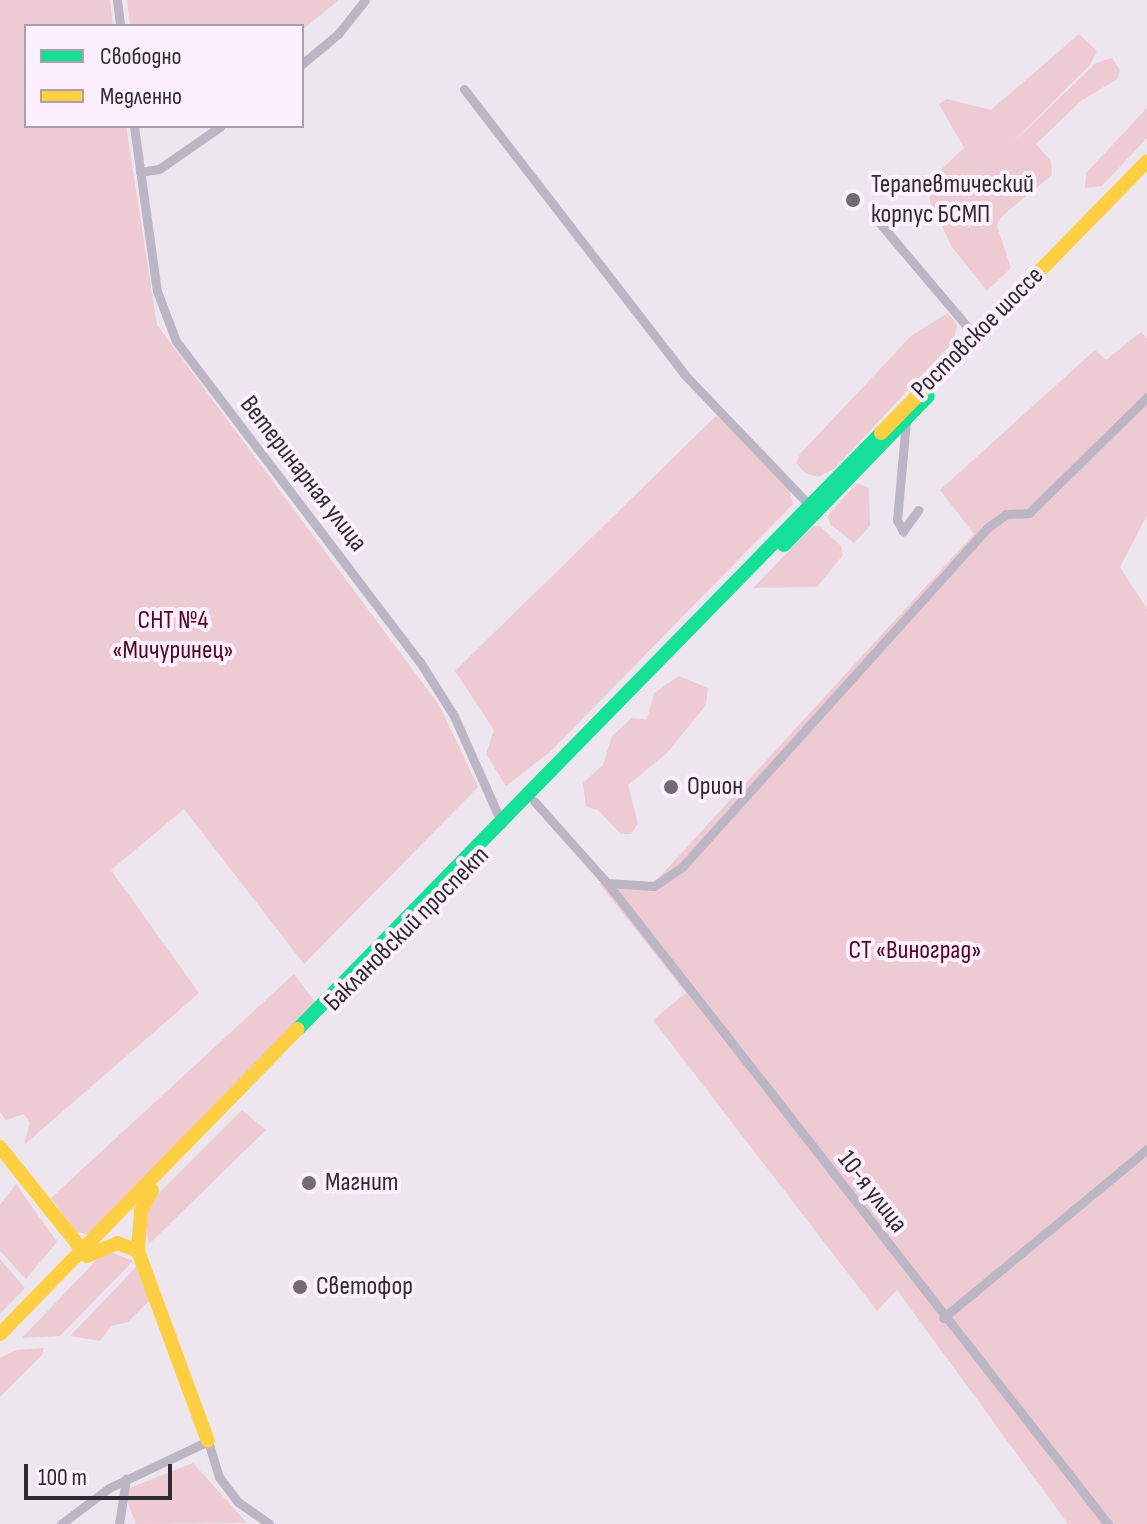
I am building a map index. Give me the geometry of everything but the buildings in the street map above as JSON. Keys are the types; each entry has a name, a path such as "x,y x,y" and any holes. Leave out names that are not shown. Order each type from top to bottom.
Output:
{"main road":[{"name":"Ростовское шоссе","path":"812,509 975,336 1147,161"},
{"name":"Ростовское шоссе","path":"812,509 1147,173"},
{"name":"Баклановский проспект","path":"0,1334 111,1227 503,828 534,801 812,509"},
{"name":"Баклановский проспект","path":"111,1227 152,1190 812,509"},
{"path":"0,1147 84,1254 117,1243 138,1251"},
{"path":"152,1190 141,1211 138,1251 208,1441"},
{"path":"111,1227 138,1251"},
{"name":"Баклановский проспект","path":"0,1346 84,1254"}],"street":[{"path":"117,0 120,24"},
{"path":"304,62 338,34 365,0"},
{"path":"464,89 684,374 812,509"},
{"name":"Ветеринарная улица","path":"134,128 157,291 176,341 420,662 454,716 503,828"},
{"path":"140,172 159,169 218,128"},
{"path":"872,214 975,336"},
{"path":"607,883 654,886 682,867 987,528 1006,514 1029,513 1147,397"},
{"path":"906,417 897,520 903,531 918,510"},
{"name":"10-я улица","path":"534,801 607,883 943,1318 1108,1524"},
{"path":"943,1318 1147,1149"},
{"path":"61,1524 87,1501 208,1441 219,1477 238,1502 269,1524"},
{"path":"119,1524 126,1479"}],"green space":[{"name":"СНТ №4 «Мичуринец»","path":"0,0 110,0 113,24 24,24 24,128 126,128 157,325 439,705 478,787 304,964 184,809 111,870 199,993 24,1145 30,1123 24,1114 6,1120 0,1112"},
{"path":"127,0 339,0 304,28 304,24 130,24"},
{"path":"1079,34 1097,51 1089,66 1006,149 1096,63 1112,58 1120,70 1117,79 1081,101 1036,144 1051,161 1052,175 1001,217 997,226 1011,268 987,291 952,247 930,202 930,180 964,148 939,104 947,99 991,110"},
{"path":"1147,108 1147,138 1102,186 1085,188 1086,173"},
{"path":"948,313 957,325 954,341 834,469 818,477 805,473 796,463 800,454 912,335"},
{"name":"СТ «Виноград»","path":"1141,332 1147,339 1147,515 1120,567 1147,609 1147,1524 1068,1524 897,1290 877,1311 653,1020 686,993 599,883 653,884 974,534 940,490 1095,350 1106,360"},
{"path":"717,415 789,487 793,504 550,752 506,786 486,754 494,730 455,671"},
{"path":"857,483 869,488 870,526 854,543 830,524 828,515"},
{"path":"813,526 820,526 841,546 843,555 817,587 753,588"},
{"path":"679,676 708,688 706,705 667,753 628,785 638,824 631,834 621,834 598,810 586,807 583,783 603,765 612,736 632,718 647,719 654,693"},
{"path":"294,974 316,1003 90,1235 76,1232 51,1198"},
{"path":"242,1110 266,1130 149,1244 145,1216 154,1198"},
{"path":"16,1184 57,1242 26,1279 0,1251 0,1205"},
{"path":"106,1250 133,1261 60,1336 22,1338"},
{"path":"0,1259 25,1288 0,1314"},
{"path":"140,1263 152,1298 128,1322 111,1326 100,1341 70,1336"},
{"path":"44,1348 42,1355 0,1397 0,1358 16,1350"},
{"path":"193,1463 247,1523 136,1524 126,1498 130,1488"}],"traffic: fast":[{"path":"784,545 928,396"},
{"path":"298,1029 881,433"}],"traffic: slow":[{"path":"881,433 1147,161"},
{"path":"0,1334 298,1029"},
{"path":"0,1147 87,1256 117,1243 138,1251"},
{"path":"152,1190 141,1211 138,1251 208,1441"}],"place":[{"name":"Терапевтический корпус БСМП","path":"853,200"},
{"name":"Орион","path":"671,787"},
{"name":"Магнит","path":"309,1183"},
{"name":"Светофор","path":"300,1287"}]}
